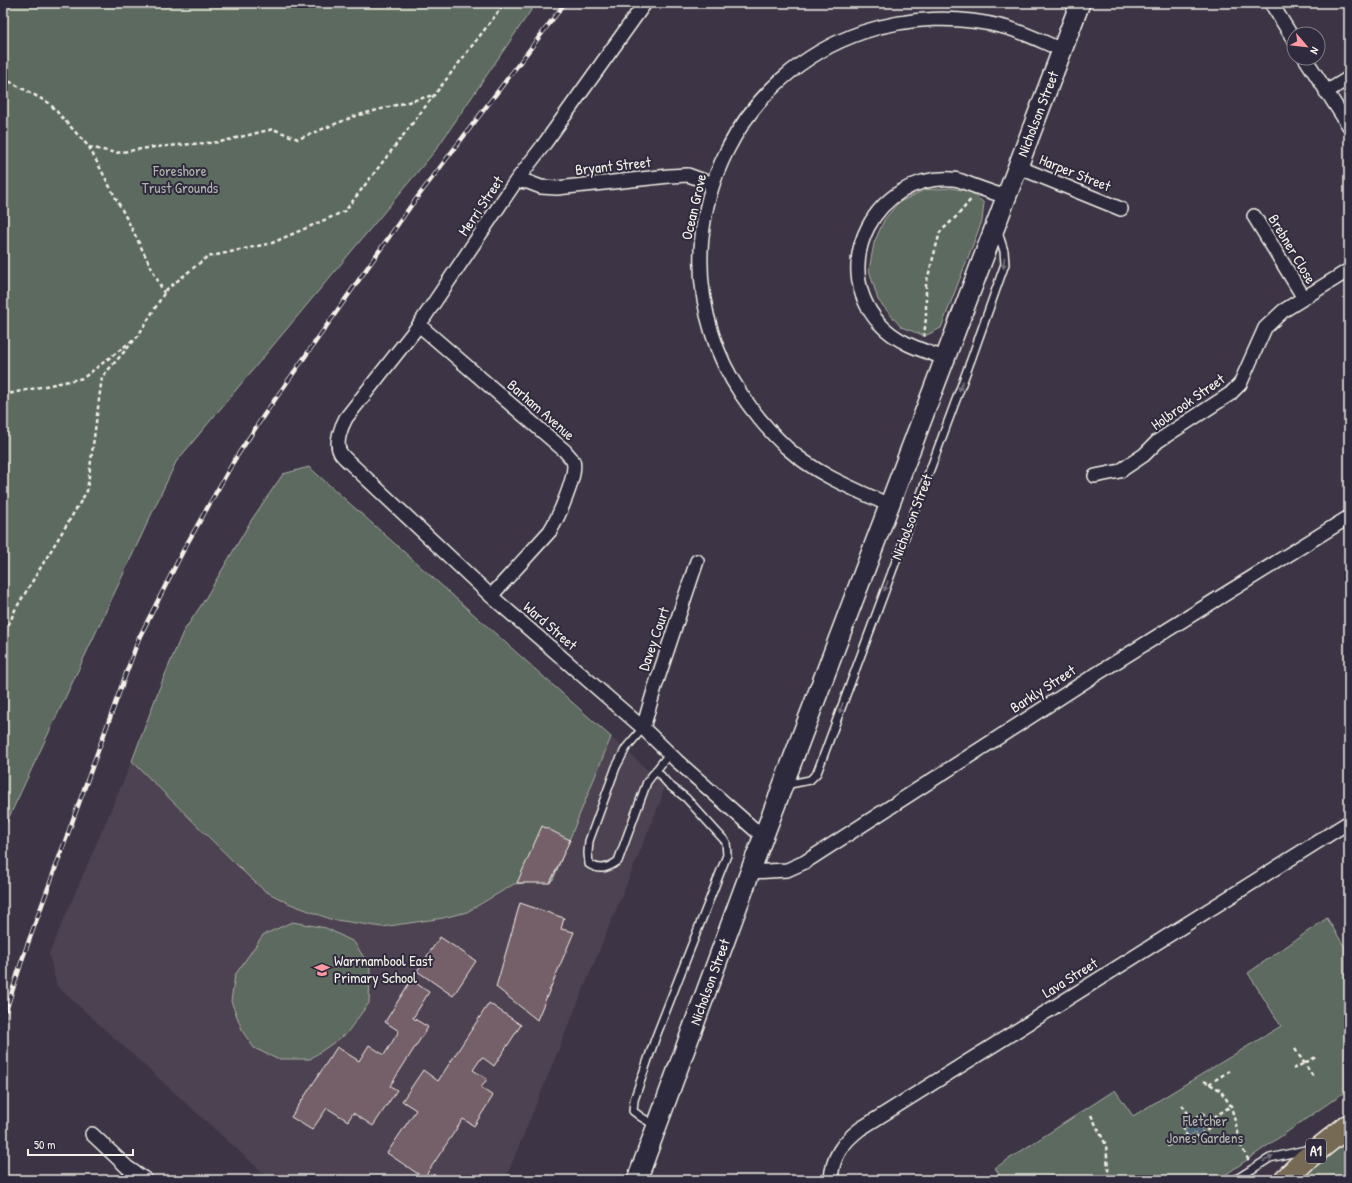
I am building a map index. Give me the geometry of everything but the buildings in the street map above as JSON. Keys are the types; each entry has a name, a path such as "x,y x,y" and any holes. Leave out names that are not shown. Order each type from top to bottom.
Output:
{"highway":[{"name":"A1","path":"1285,1180 1304,1160 1349,1125"}],"street":[{"name":"Merri Street","path":"342,426 365,392 419,325 516,182 546,143 645,3"},
{"name":"Nicholson Street","path":"637,1180 658,1127 763,837 1080,3"},
{"path":"1271,3 1286,27"},
{"name":"Ocean Grove","path":"889,505 812,466 789,449 768,429 748,404 732,379 712,333 702,295 700,275 702,229 713,184 729,146 742,124 751,111 771,89 793,69 836,43 851,36 897,23 923,19 945,19 973,21 1003,27 1026,34 1062,50"},
{"path":"1310,66 1349,126"},
{"path":"1326,92 1349,78"},
{"name":"Harper Street","path":"1018,167 1121,209"},
{"name":"Bryant Street","path":"516,182 528,182 541,187 557,188 688,175 713,184"},
{"path":"946,358 899,340 880,324 868,306 859,280 859,253 863,237 868,225 880,208 891,198 906,188 922,182 938,179 954,179 1006,197"},
{"name":"Brebner Close","path":"1254,216 1304,298"},
{"name":"Holbrook Street","path":"1095,476 1120,472 1144,455 1158,441 1230,394 1240,384 1265,328 1283,311 1349,270"},
{"name":"Barham Avenue","path":"419,325 565,451 573,461 573,474 557,521 491,596"},
{"name":"Ward Street","path":"342,426 338,442 340,451 349,462 491,596 644,728 669,754 763,837"},
{"name":"Barkly Street","path":"750,872 787,870 805,862 1095,675 1349,516"},
{"name":"Davey Court","path":"644,728 655,687 697,561"},
{"name":"Lava Street","path":"831,1180 831,1173 838,1152 844,1143 860,1129 1349,822"},
{"path":"92,1134 128,1168 146,1180"}],"lane":[{"name":"Nicholson Street","path":"783,785 810,780 817,773 972,357 1005,264 1004,251 996,226"},
{"path":"644,728 626,748 616,767 589,841 589,864 596,868 609,867 618,861 647,782 669,754"},
{"path":"656,770 669,785 686,798 726,842 727,855 655,1039 634,1100 633,1111 640,1117 658,1127"},
{"path":"1235,1180 1270,1158 1308,1150 1326,1142"}],"path":[{"path":"3,638 15,610 87,491 102,378 138,336 166,290 207,257 272,243 345,211 505,3"},
{"path":"3,78 49,103 89,147 164,293"},
{"path":"89,147 116,153 154,147 220,142 273,129 298,139 355,116 434,95"},
{"path":"918,348 925,336 926,284 940,232 958,216 975,195"},
{"path":"3,395 84,378 138,336"},
{"path":"1295,1049 1314,1078"},
{"path":"1293,1069 1316,1057"},
{"path":"1208,1084 1229,1071"},
{"path":"1204,1081 1220,1090 1231,1106 1242,1148 1253,1168"},
{"path":"1182,1105 1192,1120"},
{"path":"1208,1121 1231,1106"},
{"path":"1203,1113 1212,1127 1190,1140 1182,1127 1192,1120 1203,1113"},
{"path":"1091,1115 1106,1145 1109,1180"},
{"path":"1167,1146 1186,1134"},
{"path":"1200,1134 1207,1146"}],"shaded area":[{"name":"Warrnambool East Primary School","path":"611,737 664,785 661,800 505,1180 271,1180 57,986 49,954 132,761 265,891 288,903 330,919 382,927 443,918 467,912 514,884 553,880"}],"green space":[{"name":"Foreshore Trust Grounds","path":"3,3 536,3 435,151 176,462 3,830"},
{"path":"951,188 971,192 984,203 982,221 941,328 925,336 901,327 878,300 869,270 874,243 884,220 898,203 924,190"},
{"path":"309,467 611,737 553,880 514,884 467,912 443,918 382,927 330,919 288,903 265,891 132,761 159,689 183,632 202,604 252,519 283,474"},
{"name":"Fletcher Jones Gardens","path":"1327,918 1349,954 1349,1089 1218,1180 1003,1180 995,1168 1115,1090 1133,1116 1281,1026 1248,973"},
{"path":"292,922 326,928 354,942 370,967 369,1003 346,1034 310,1059 277,1059 254,1048 243,1032 231,1001 235,975 263,935"},
{"path":"1349,1125 1349,1180 1285,1180"}],"water":[{"path":"1195,1118 1198,1123 1206,1118 1209,1123 1201,1128 1203,1133 1197,1136 1195,1132 1188,1137 1184,1131 1191,1126 1189,1122"}],"railway":[{"path":"3,1020 23,957 139,638 184,549 235,459 264,415 410,207 565,3"}],"place":[{"name":"Warrnambool East Primary School","path":"322,970"}]}
